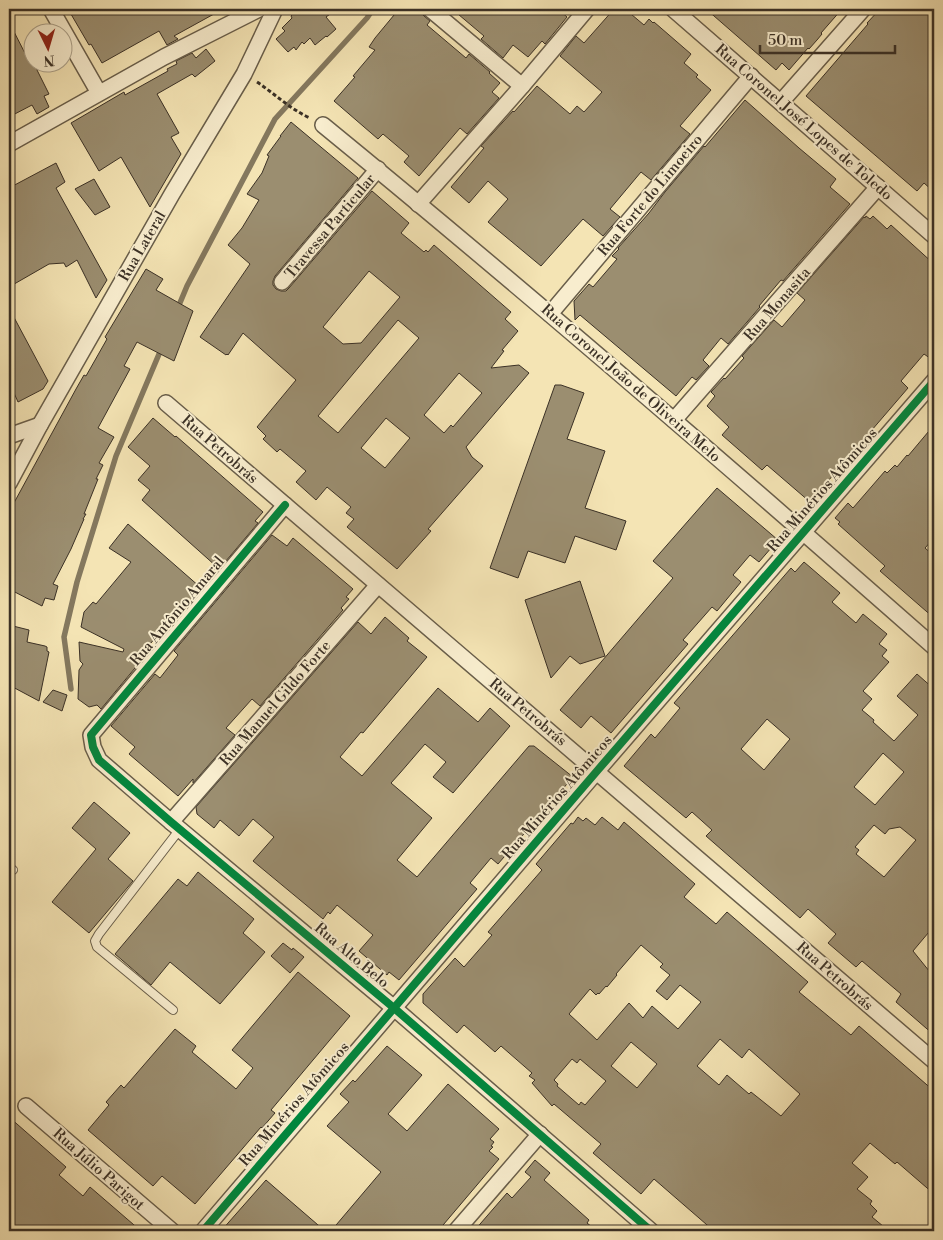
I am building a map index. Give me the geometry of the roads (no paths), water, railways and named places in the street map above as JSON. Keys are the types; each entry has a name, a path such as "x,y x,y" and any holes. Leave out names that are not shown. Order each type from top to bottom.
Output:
{"street":[{"path":"51,9 99,93"},
{"path":"9,144 164,57 259,9"},
{"name":"Rua Lateral","path":"9,483 172,194 244,74 275,9"},
{"path":"430,9 522,86"},
{"path":"418,204 587,9"},
{"name":"Rua Coronel José Lopes de Toledo","path":"673,9 934,236"},
{"path":"781,102 863,9"},
{"name":"Rua Forte do Limoeiro","path":"550,314 751,76"},
{"name":"Rua Coronel João de Oliveira Melo","path":"324,125 550,314 934,646"},
{"name":"Travessa Particular","path":"282,282 378,169"},
{"name":"Rua Monasita","path":"674,420 878,186"},
{"name":"Rua Minérios Atômicos","path":"203,1231 934,381"},
{"name":"Rua Petrobrás","path":"166,403 934,1061"},
{"path":"9,436 40,425"},
{"name":"Rua Antônio Amaral","path":"91,735 285,505"},
{"name":"Rua Manuel Gildo Forte","path":"175,826 378,585"},
{"name":"Rua Alto Belo","path":"91,735 93,747 99,760 175,826 394,1008 651,1231"},
{"name":"Rua Júlio Parigot","path":"26,1106 172,1231"},
{"path":"456,1231 540,1134"}],"lane":[{"path":"173,1010 97,947 96,941 175,826"}],"waterway":[{"path":"177,310 187,286 275,119 367,18 373,9"},
{"path":"71,689 64,637 77,582 116,456 162,347"}]}
